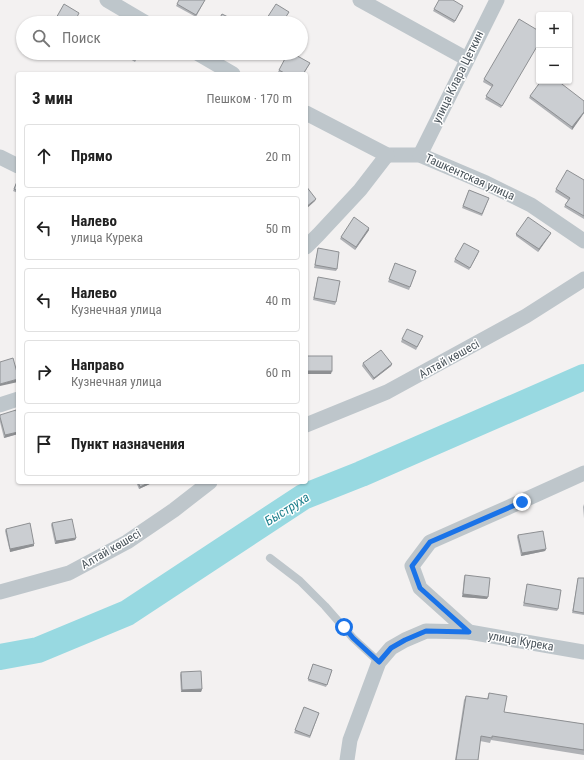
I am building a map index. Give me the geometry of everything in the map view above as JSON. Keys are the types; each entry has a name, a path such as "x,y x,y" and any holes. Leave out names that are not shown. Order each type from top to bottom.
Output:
{"street":[{"path":"107,0 134,16"},
{"path":"360,0 468,59"},
{"name":"улица Клара Цеткин","path":"420,155 497,0"},
{"path":"209,60 230,72"},
{"name":"Ташкентская улица","path":"308,114 387,155 420,155 486,183 531,205 584,241"},
{"path":"308,244 360,190 387,155"},
{"path":"0,157 16,165"},
{"name":"Алтай көшесі","path":"308,424 387,392 526,316 584,279"},
{"path":"0,405 16,400"},
{"path":"469,632 420,588 412,566 430,542 584,473"},
{"name":"Алтай көшесі","path":"0,592 69,574 127,542 174,510 207,484"},
{"name":"улица Курека","path":"347,760 350,740 379,662 391,648 405,640 426,631 469,632 584,652"}],"lane":[{"path":"270,558 300,581 325,606 353,638 379,662"}],"building":[{"path":"179,0 205,0 196,15 177,4"},
{"path":"439,0 453,0 463,6 455,21 434,9"},
{"path":"64,4 79,13 78,16 57,16"},
{"path":"276,4 289,12 286,16 268,16"},
{"path":"519,19 536,29 536,48 502,106 486,96 493,85 484,79"},
{"path":"284,60 305,60 310,63 304,72 282,72 279,70"},
{"path":"539,84 562,84 584,101 584,112 572,127 530,96"},
{"path":"567,170 584,180 584,216 565,205 570,198 556,189"},
{"path":"308,189 316,199 308,205"},
{"path":"469,190 489,198 482,214 463,206"},
{"path":"354,217 369,228 356,247 341,237"},
{"path":"528,217 551,233 539,249 516,234"},
{"path":"464,243 479,251 470,268 455,259"},
{"path":"318,248 339,252 337,269 315,265"},
{"path":"395,263 416,271 410,287 389,279"},
{"path":"318,277 340,281 336,302 314,298"},
{"path":"407,329 423,336 417,347 402,339"},
{"path":"381,350 392,364 374,378 363,363"},
{"path":"308,356 332,356 332,371 308,371"},
{"path":"13,358 16,369 16,380 0,384 0,362"},
{"path":"16,410 16,432 5,435 0,415"},
{"path":"139,484 146,484 140,487"},
{"path":"72,519 76,538 56,541 52,523"},
{"path":"30,523 34,544 10,549 6,529"},
{"path":"543,531 546,549 522,553 518,535"},
{"path":"465,575 490,578 488,597 463,594"},
{"path":"578,578 584,578 584,613 573,611"},
{"path":"527,584 561,590 558,609 524,603"},
{"path":"313,664 332,670 327,685 308,679"},
{"path":"201,671 202,689 182,690 181,672"},
{"path":"489,693 507,696 504,712 584,724 584,750 492,736 492,738 481,736 478,760 456,760 466,696 488,699"},
{"path":"304,707 319,713 310,736 295,730"}],"waterway":[{"name":"Быструха","path":"0,657 38,650 127,613 303,497 361,474 584,377"}],"route":[{"path":"344,627 353,638 379,662 391,648 426,631 469,632 420,588 412,566 430,542 522,502"}]}
